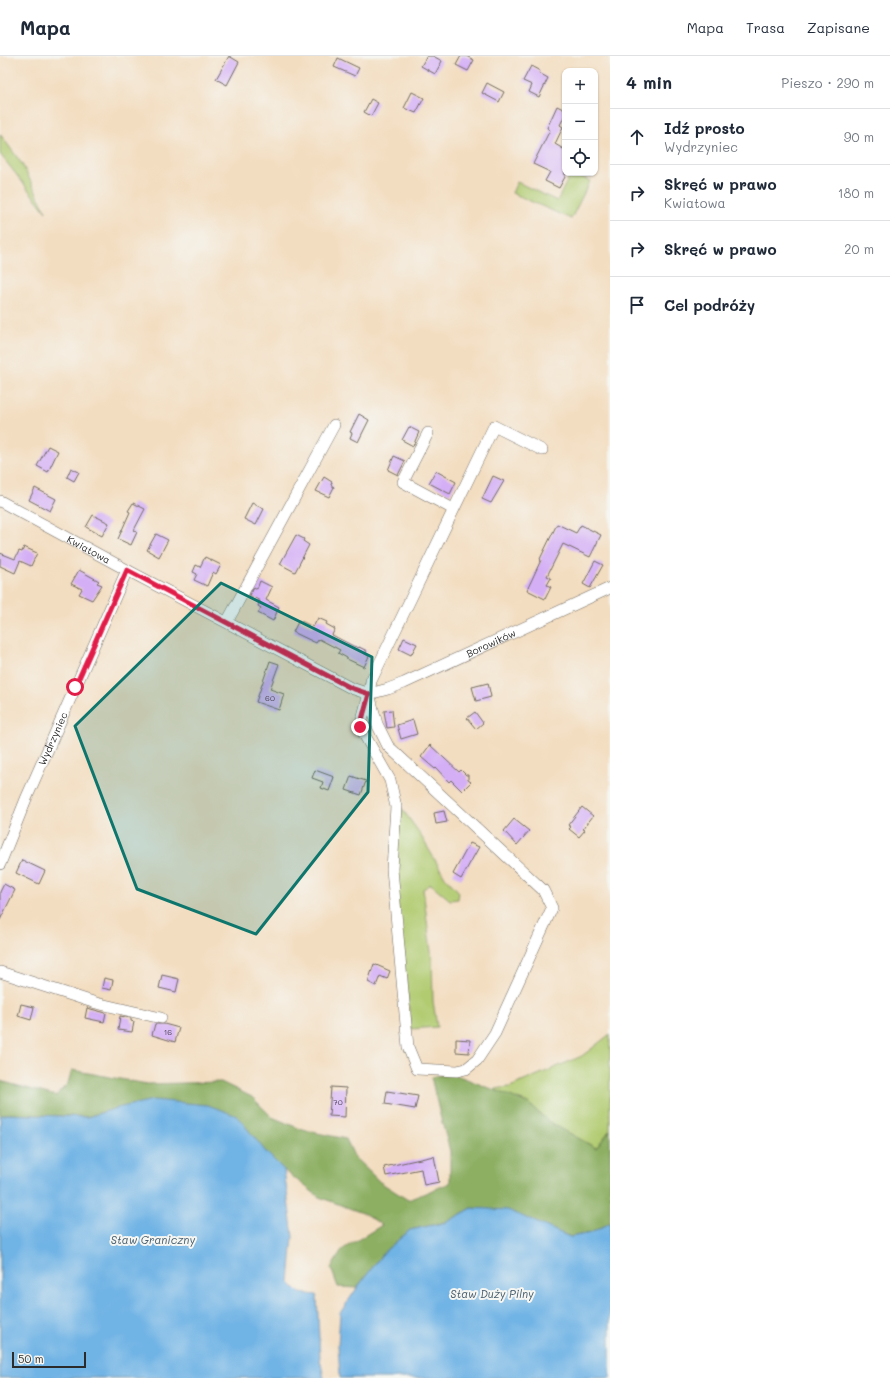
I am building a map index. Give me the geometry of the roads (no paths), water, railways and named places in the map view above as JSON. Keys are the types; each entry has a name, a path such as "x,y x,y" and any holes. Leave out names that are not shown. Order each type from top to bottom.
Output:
{"street":[{"path":"226,622 334,425"},
{"path":"369,694 377,724 388,746 543,890 552,908 494,1033 477,1060 466,1069 457,1071 417,1069 408,1048 392,869 396,807 390,780 360,727 371,681 494,426 542,450"},
{"path":"428,433 403,482 453,509"},
{"name":"Kwiatowa","path":"0,501 351,688 369,694"},
{"name":"Wydrzyniec","path":"0,864 32,785 127,570"},
{"name":"Borowików","path":"369,694 388,690 404,683 610,588"},
{"path":"0,972 96,1003 161,1018"}],"water":[{"name":"Staw Graniczny","path":"153,1100 208,1105 237,1116 266,1152 284,1170 293,1236 289,1282 300,1293 317,1295 320,1359 324,1378 0,1378 0,1116 7,1114 87,1117 117,1108"},
{"name":"Staw Duży Pilny","path":"472,1208 508,1210 570,1237 591,1233 610,1223 610,1378 340,1378 338,1345 340,1313 384,1252 410,1230 447,1222"}]}
